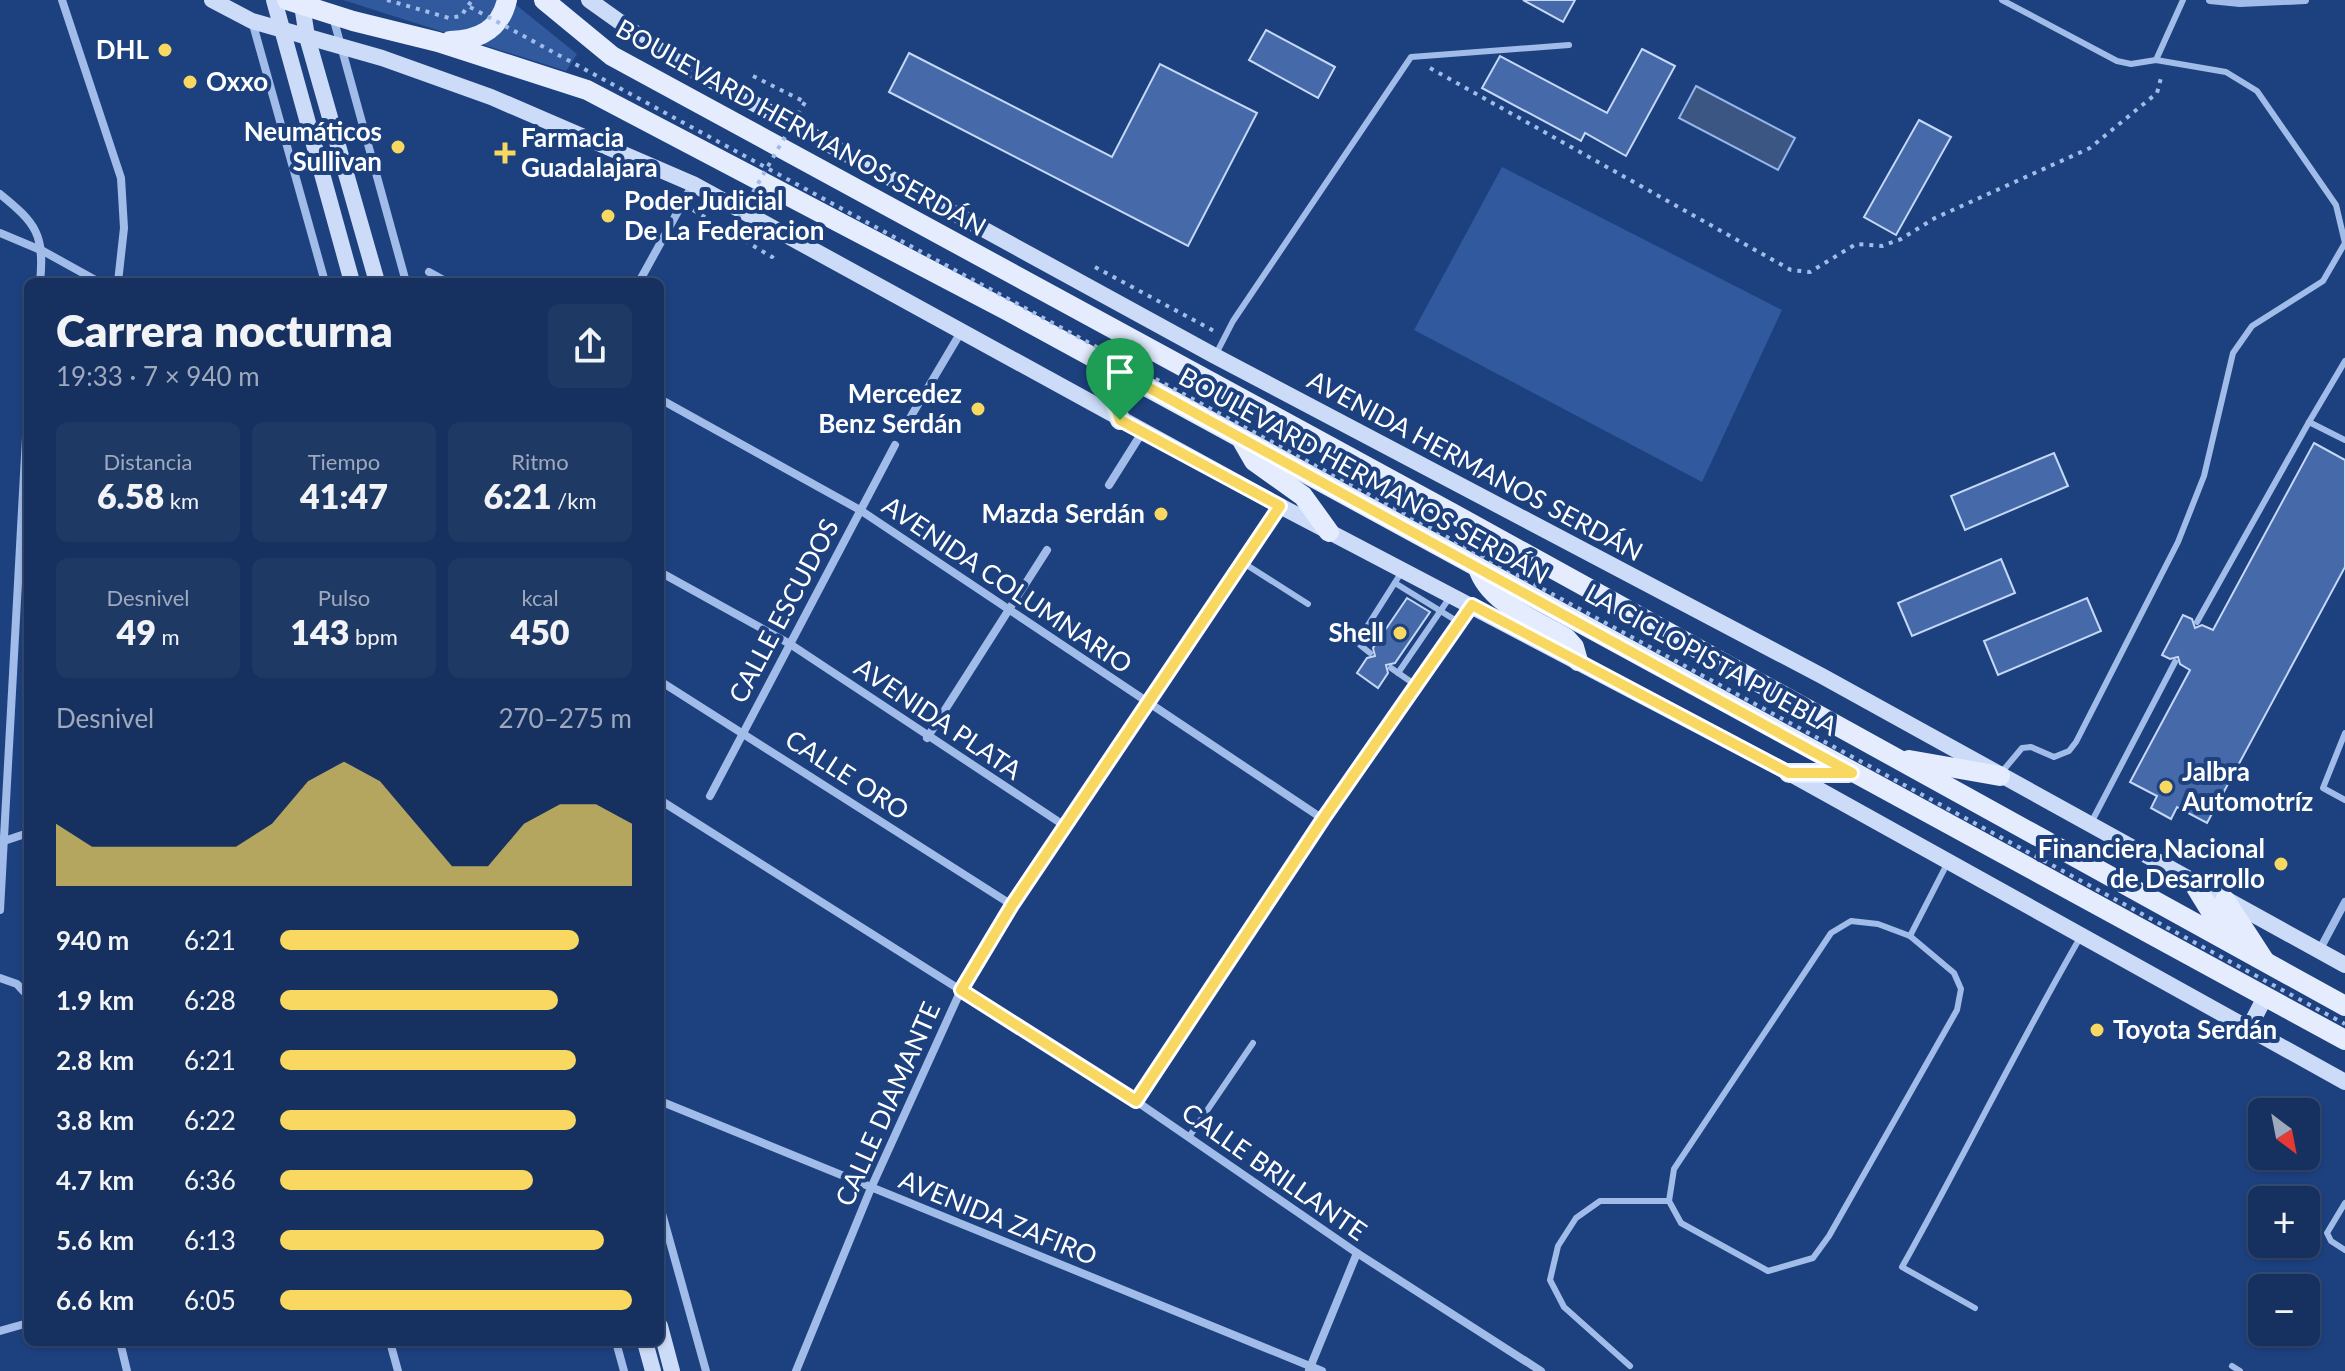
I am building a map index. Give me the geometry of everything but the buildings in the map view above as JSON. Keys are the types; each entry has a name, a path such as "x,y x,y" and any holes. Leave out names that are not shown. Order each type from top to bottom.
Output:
{"main road":[{"path":"212,0 252,21 341,46 491,97 693,184 1329,532 1399,576 1452,594 1789,773 2345,1082"},
{"path":"274,0 351,278"},
{"path":"438,42 471,40 484,35 499,20 507,0"},
{"name":"BOULEVARD HERMANOS SERDÁN","path":"544,0 612,56 2345,1006"},
{"name":"AVENIDA HERMANOS SERDÁN","path":"589,0 669,57 1215,356 1822,676 2345,965"},
{"path":"295,2 376,278"},
{"name":"BOULEVARD HERMANOS SERDÁN","path":"295,2 438,42 587,90 1102,362 2345,1040"},
{"path":"1102,362 1120,420"},
{"path":"1241,439 1254,461 1303,496 1329,532"},
{"path":"1478,568 1482,582 1493,594 1566,638 1574,647 1578,661"},
{"path":"1894,758 2000,776"},
{"path":"1789,773 1852,773"},
{"path":"2194,884 2231,944"},
{"path":"2225,900 2266,963"},
{"path":"2249,1028 2265,997"},
{"path":"664,1341 672,1371"},
{"path":"646,1346 653,1371"}],"street":[{"path":"62,0 121,178 124,228 118,278"},
{"path":"2210,0 2240,3 2305,0"},
{"path":"332,14 405,278"},
{"path":"252,21 324,278"},
{"path":"641,278 693,184"},
{"path":"0,194 22,211 39,234 43,251 40,278"},
{"path":"0,233 43,251 92,278"},
{"path":"429,272 440,278"},
{"path":"904,428 961,332"},
{"name":"AVENIDA COLUMNARIO","path":"664,401 860,510 1323,819"},
{"path":"1109,485 1143,431"},
{"name":"CALLE ESCUDOS","path":"710,796 895,445"},
{"path":"0,910 24,474"},
{"name":"CALLE DIAMANTE","path":"796,1371 871,1188 961,990 1012,905 1280,506"},
{"path":"927,738 1047,550"},
{"name":"AVENIDA PLATA","path":"664,574 790,644 927,738 1065,826"},
{"path":"1136,1101 1323,819 1472,605"},
{"name":"CALLE ORO","path":"664,683 1012,905"},
{"name":"CALLE BRILLANTE","path":"664,803 1136,1101 1357,1253 1541,1371"},
{"path":"4,841 24,834"},
{"path":"2319,951 2345,902"},
{"path":"0,978 17,984 24,992"},
{"name":"AVENIDA ZAFIRO","path":"664,1103 1310,1369 1322,1371"},
{"path":"664,1220 706,1371"},
{"path":"1310,1369 1357,1253"},
{"path":"0,1331 24,1324"},
{"path":"121,1346 127,1371"},
{"path":"391,1346 398,1371"},
{"path":"617,1346 624,1371"}],"lane":[{"path":"2000,776 2022,748 2031,747 2054,757 2069,751 2076,742 2178,542 2204,476 2233,353 2252,326 2323,281 2345,243 2336,205 2257,91 2226,72 2156,60 2131,64 2117,61 2002,0"},
{"path":"2156,60 2183,0"},
{"path":"1215,356 1233,321 1411,57 1569,45"},
{"path":"2197,622 2345,361"},
{"path":"2309,422 2345,440"},
{"path":"1242,562 1308,604"},
{"path":"1370,653 1359,640 1399,576 1440,612 1460,623"},
{"path":"1398,673 1452,594"},
{"path":"2089,825 2175,662"},
{"path":"1391,668 1417,686"},
{"path":"2345,733 2323,788 2345,800"},
{"path":"1910,936 1948,862"},
{"path":"1851,921 1878,924 1910,936 1954,973 1961,989 1957,1010 1829,1236 1813,1258 1768,1271 1681,1223 1669,1201 1674,1169 1831,933 1851,921"},
{"path":"1975,1308 1902,1267 1971,1145 2030,1023 2081,936"},
{"path":"1189,1137 1253,1043"},
{"path":"1630,1366 1564,1307 1550,1280 1558,1246 1576,1218 1600,1201 1669,1201"},
{"path":"2345,1203 2327,1233 2331,1241 2345,1250"},
{"path":"2232,1366 2240,1371"}],"path":[{"path":"387,0 449,18 461,16 472,0"},
{"name":"LA CICLOPISTA PUEBLA","path":"470,7 2345,1024"},
{"path":"1411,57 1746,246 1791,270 1810,272 1856,244 1882,246 1901,239 1935,218 2090,148 2157,93 2163,76 2156,60"},
{"path":"733,227 805,102 753,76"},
{"path":"682,203 772,257 775,252"}],"shaded area":[{"path":"343,0 510,0 577,54 566,71"},
{"path":"1696,86 1795,138 1778,170 1679,118"},
{"path":"1502,167 1782,310 1702,482 1414,330"}],"place":[{"name":"DHL","path":"165,50"},
{"name":"Oxxo","path":"190,82"},
{"name":"Neumáticos Sullivan","path":"398,147"},
{"name":"Farmacia Guadalajara","path":"505,153"},
{"name":"Poder Judicial De La Federacion","path":"608,216"},
{"name":"Mercedez Benz Serdán","path":"978,409"},
{"name":"Mazda Serdán","path":"1161,514"},
{"name":"Shell","path":"1400,633"},
{"name":"Jalbra Automotríz","path":"2166,787"},
{"name":"Financiera Nacional de Desarrollo","path":"2281,864"},
{"name":"Toyota Serdán","path":"2097,1030"}],"route":[{"path":"1102,362 1852,773 1789,773 1472,605 1323,819 1136,1101 961,990 1012,905 1280,506 1120,420 1102,362"}]}
